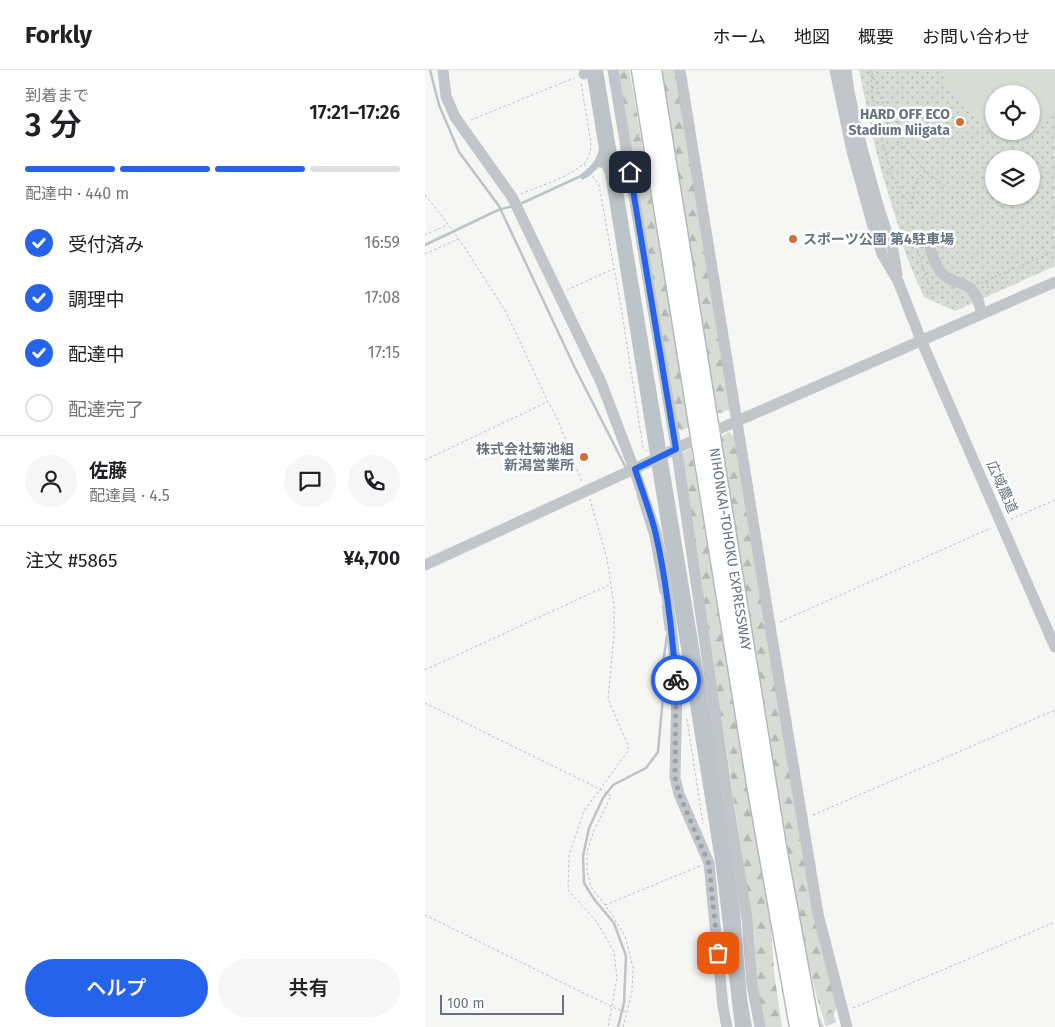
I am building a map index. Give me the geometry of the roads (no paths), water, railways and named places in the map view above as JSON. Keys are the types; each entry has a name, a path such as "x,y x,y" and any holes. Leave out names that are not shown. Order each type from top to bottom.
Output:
{"highway":[{"name":"NIHONKAI-TOHOKU EXPRESSWAY","path":"640,70 754,774 787,934 811,1027"},
{"name":"NIHONKAI-TOHOKU EXPRESSWAY","path":"653,70 778,847 798,1027"},
{"path":"787,934 788,993 793,1027"},
{"path":"787,934 818,1027"}],"street":[{"path":"443,70 446,96 452,112 515,202 601,382 630,471 656,533 671,624 677,685 675,778 679,794 709,864 723,1007 727,1027"},
{"path":"613,70 675,450 747,919 753,985 760,1027"},
{"path":"680,70 818,914 839,1014 847,1027"},
{"path":"835,70 852,150 872,223 882,254 898,281"},
{"path":"845,70 862,148 893,250 898,281"},
{"path":"940,237 935,239 931,245 930,253 939,270 945,276 963,283 971,289 976,296 982,313"},
{"name":"広域農道","path":"898,281 921,340 1055,647"},
{"path":"719,429 1055,282"},
{"path":"425,565 630,471 648,456 675,450 690,442"}],"waterway":[{"path":"430,70 439,105 459,152 499,206 574,366 626,468"},
{"path":"520,204 581,176"},
{"path":"425,245 498,210 513,206"},
{"path":"638,496 651,537 661,593"},
{"path":"663,606 666,630"},
{"path":"618,1027 624,1003 626,956 614,923 594,899 584,883 583,856 589,828 603,798 613,785 646,768 658,752 664,685 663,663 667,636"}],"tunnel":[{"path":"812,1027 834,1017"}],"place":[{"name":"HARD OFF ECO Stadium Niigata","path":"960,122"},
{"name":"スポーツ公園 第4駐車場","path":"793,239"},
{"name":"株式会社菊池組 新潟営業所","path":"584,457"}]}
